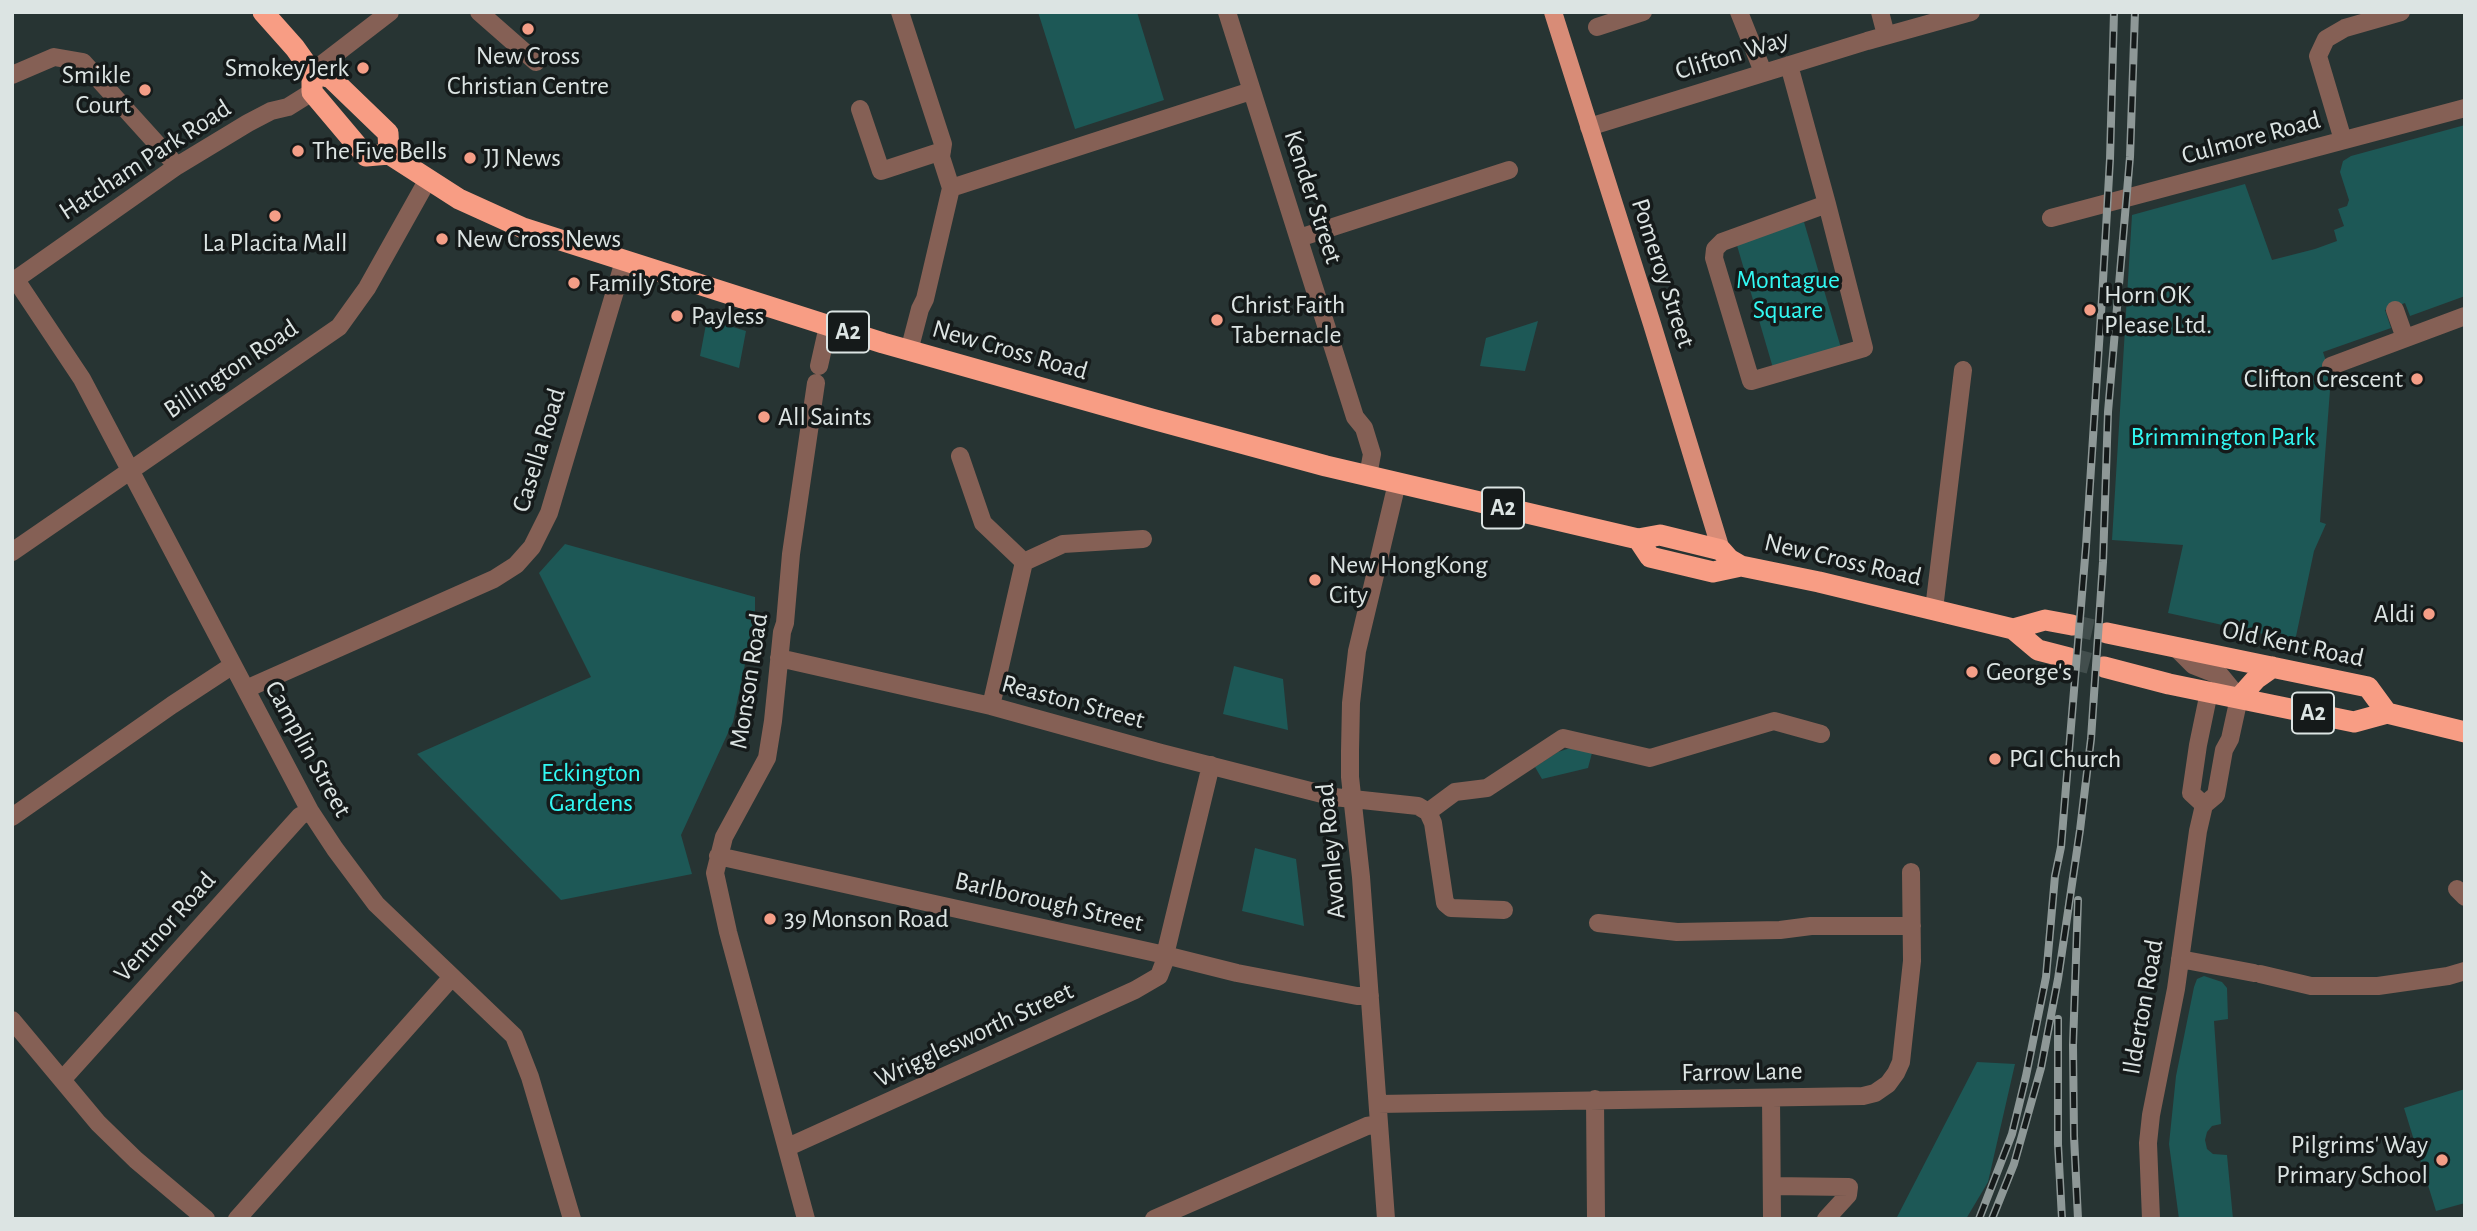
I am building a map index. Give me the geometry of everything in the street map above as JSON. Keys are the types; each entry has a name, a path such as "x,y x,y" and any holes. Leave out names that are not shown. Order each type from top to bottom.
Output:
{"highway":[{"name":"New Cross Road","path":"262,12 295,48 312,82 366,156 389,154 459,199 523,228 909,351 1152,419 1368,476 1639,539 1660,535 1721,550 1741,566 1934,609"},
{"name":"New Cross Road","path":"312,82 331,78 388,134 389,154"},
{"name":"New Cross Road","path":"1639,539 1650,557 1713,572 1741,566"},
{"name":"A2","path":"1934,609 2013,629 2038,650 2069,658"},
{"name":"A2","path":"2013,629 2045,620 2072,625"},
{"name":"Old Kent Road","path":"2107,633 2368,687 2387,713"},
{"name":"A2","path":"2104,667 2354,722 2387,713 2465,732"},
{"path":"2239,698 2256,679 2273,667"}],"main road":[{"name":"Pomeroy Street","path":"1553,12 1721,550"}],"street":[{"name":"Hatcham Park Road","path":"14,281 177,166 248,123 271,111 288,107 360,35 390,12"},
{"path":"479,12 536,62"},
{"path":"900,12 943,144 941,157 951,188 925,299 909,351"},
{"name":"Kender Street","path":"1227,12 1355,417 1364,428 1372,454 1368,476"},
{"path":"1597,27 1643,12"},
{"path":"1740,12 1763,72"},
{"path":"1880,12 1886,35"},
{"name":"Clifton Way","path":"1589,127 1763,72 1971,12"},
{"path":"2343,140 2318,56 2322,47 2326,39 2345,28 2401,12"},
{"path":"12,75 54,57 83,62 177,166"},
{"path":"1789,65 1828,204 1864,348 1751,381 1714,258 1715,248 1722,242 1828,204"},
{"path":"951,188 1251,91"},
{"name":"Culmore Road","path":"2051,218 2465,108"},
{"path":"860,109 881,171 942,151"},
{"path":"1299,239 1509,170"},
{"name":"Billington Road","path":"12,552 340,327 367,288 426,180"},
{"name":"Casella Road","path":"246,689 494,579 516,565 532,547 549,513 624,261"},
{"name":"Camplin Street","path":"14,281 73,363 310,811 334,849 376,904 502,1022 514,1037 522,1052 572,1219"},
{"path":"2395,310 2405,338"},
{"path":"2331,366 2465,316"},
{"name":"Monson Road","path":"806,1219 715,873 724,837 767,758 791,554 818,374 828,326"},
{"path":"1934,609 1963,370"},
{"path":"960,456 983,523 1024,562"},
{"name":"Avonley Road","path":"1386,1219 1352,798 1351,703 1357,651 1397,483"},
{"path":"1024,562 1063,544 1143,540"},
{"path":"991,706 1024,562"},
{"name":"Old Kent Road","path":"2176,648 2193,665 2221,676 2239,698"},
{"name":"Reaston Street","path":"779,658 991,706 1334,797 1418,806 1428,812"},
{"path":"12,817 233,665"},
{"name":"Ilderton Road","path":"2204,805 2191,793 2209,692"},
{"name":"Ilderton Road","path":"2151,1219 2148,1143 2151,1115 2180,958 2204,805 2216,795 2224,750 2230,739 2239,698"},
{"path":"1504,910 1451,908 1446,903 1433,823 1428,812 1455,792 1487,788 1563,738 1650,758 1774,721 1821,734"},
{"path":"1166,955 1212,765"},
{"name":"Ventnor Road","path":"62,1080 300,816 310,811"},
{"name":"Barlborough Street","path":"718,856 1237,973 1357,996 1370,996"},
{"name":"Farrow Lane","path":"1378,1104 1863,1096 1888,1084 1901,1062 1912,961 1911,872"},
{"path":"1598,923 1677,932 1780,930 1811,926 1912,926"},
{"name":"Wrigglesworth Street","path":"788,1147 1144,985 1159,976 1166,955"},
{"path":"2180,958 2311,986 2389,984 2465,971"},
{"path":"237,1219 452,977"},
{"path":"12,1020 98,1123 136,1160 206,1219"},
{"path":"1771,1098 1773,1219"},
{"path":"1595,1099 1596,1219"},
{"path":"1154,1219 1367,1126 1380,1124"},
{"path":"1772,1186 1849,1187 1849,1195 1826,1219"}],"green space":[{"path":"1038,12 1137,12 1164,100 1075,129"},
{"name":"Brimmington Park","path":"2465,125 2465,296 2410,316 2405,303 2385,310 2391,328 2323,352 2331,377 2320,522 2326,524 2314,551 2295,641 2168,613 2183,545 2112,540 2132,215 2245,184 2272,260 2315,249 2337,241 2334,230 2344,226 2338,209 2347,206 2349,200 2340,172 2343,161 2351,156"},
{"name":"Montague Square","path":"1804,222 1841,348 1773,368 1736,242"},
{"path":"707,319 746,331 739,368 700,356"},
{"path":"1538,321 1525,371 1480,366 1486,338"},
{"name":"Eckington Gardens","path":"565,544 755,597 755,616 733,722 681,835 692,874 561,900 417,754 591,677 539,573"},
{"path":"1234,666 1283,679 1288,730 1223,714"},
{"path":"1570,748 1592,753 1588,768 1542,779 1535,767 1558,752"},
{"path":"1255,848 1296,859 1304,926 1242,911"},
{"path":"2204,976 2222,982 2227,988 2228,1019 2214,1021 2221,1124 2212,1126 2205,1140 2207,1149 2213,1154 2227,1155 2233,1219 2179,1219 2169,1144 2176,1076 2194,987 2197,979"},
{"path":"1977,1062 2015,1064 1988,1182 1966,1219 1896,1219"},
{"name":"Pilgrims' Way Primary School","path":"2465,1089 2465,1203 2436,1211 2404,1108"}],"tunnel":[{"path":"2072,625 2107,633"},
{"path":"2069,658 2104,667"}],"railway":[{"path":"1979,1219 2012,1134 2026,1076 2046,977 2055,876 2061,847 2086,546 2102,298 2110,159 2114,12"},
{"path":"1992,1219 2014,1164 2041,1068 2058,979 2091,739 2103,562 2108,412 2130,157 2135,12"},
{"path":"2078,900 2073,1045 2078,1219"},
{"path":"2058,1019 2058,1144 2062,1219"}],"place":[{"name":"New Cross Christian Centre","path":"528,29"},
{"name":"Smokey Jerk","path":"363,68"},
{"name":"Smikle Court","path":"145,90"},
{"name":"The Five Bells","path":"298,151"},
{"name":"JJ News","path":"470,158"},
{"name":"La Placita Mall","path":"275,216"},
{"name":"New Cross News","path":"442,239"},
{"name":"Family Store","path":"574,283"},
{"name":"Horn OK Please Ltd.","path":"2090,310"},
{"name":"Payless","path":"677,316"},
{"name":"Christ Faith Tabernacle","path":"1217,320"},
{"name":"Clifton Crescent","path":"2417,379"},
{"name":"All Saints","path":"764,417"},
{"name":"New HongKong City","path":"1315,580"},
{"name":"Aldi","path":"2429,614"},
{"name":"George's","path":"1972,672"},
{"name":"PGI Church","path":"1995,759"},
{"name":"39 Monson Road","path":"770,919"},
{"name":"Pilgrims' Way Primary School","path":"2442,1160"}]}
